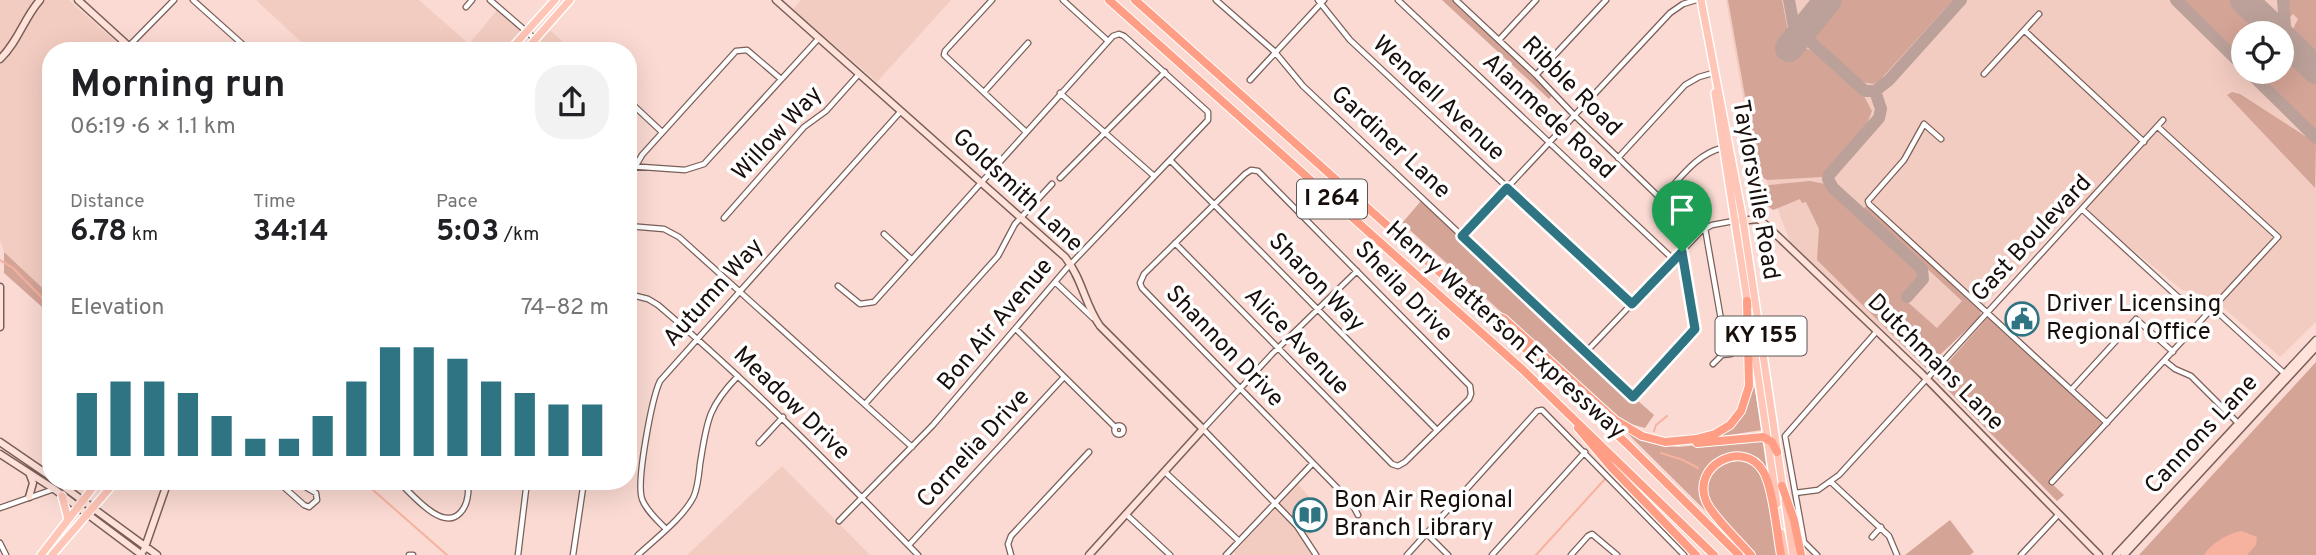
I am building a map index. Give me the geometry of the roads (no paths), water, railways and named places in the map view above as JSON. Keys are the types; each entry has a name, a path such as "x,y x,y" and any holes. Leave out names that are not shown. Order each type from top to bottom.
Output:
{"highway":[{"name":"Henry Watterson Expressway","path":"1109,0 1554,399 1714,555"},
{"name":"Henry Watterson Expressway","path":"1135,0 1478,306 1617,435 1739,555"},
{"path":"1478,306 1504,319 1621,424 1665,442 1715,434 1730,425 1741,411 1747,397 1749,379 1747,301"},
{"path":"1554,399 1611,467 1696,555"},
{"path":"1674,441 1686,444 1766,438 1772,442 1777,452"},
{"path":"1751,555 1709,507 1705,498 1704,482 1708,471 1718,461 1727,457 1740,456 1750,459 1764,472 1783,555"},
{"path":"1782,486 1794,520 1801,555"}],"main road":[{"path":"0,60 15,42 30,12 40,0"},
{"path":"78,0 123,42"},
{"path":"517,42 555,0"},
{"path":"532,42 570,0"},
{"name":"Goldsmith Lane","path":"776,0 1070,264 1097,322 1203,429"},
{"name":"Taylorsville Road","path":"1701,0 1713,73 1728,132 1747,301 1783,555"},
{"name":"Taylorsville Road","path":"1715,82 1722,148 1739,221 1764,359 1793,555"},
{"name":"Dutchmans Lane","path":"1739,221 1758,219 1766,225 1927,380 2099,555"},
{"path":"0,287 0,327"},
{"path":"1752,329 1760,356 1764,359"},
{"name":"Cannons Lane","path":"2287,376 2316,340"},
{"name":"Cannons Lane","path":"2116,555 2316,347"},
{"name":"Cannons Lane","path":"2124,555 2241,425"},
{"path":"1089,555 1203,429"},
{"path":"0,442 42,471"},
{"path":"0,454 42,481"},
{"path":"29,473 33,483 29,497"},
{"path":"55,490 142,555 165,490"},
{"path":"69,490 157,555"},
{"path":"41,555 91,490"},
{"path":"52,555 107,490"},
{"path":"62,496 68,520"}],"street":[{"path":"137,42 174,0"},
{"path":"193,0 240,42"},
{"path":"466,7 472,0"},
{"path":"490,0 535,39"},
{"path":"992,0 944,53 946,58 1025,131"},
{"path":"1063,0 1108,41"},
{"name":"Gardiner Lane","path":"1216,0 1275,52 1303,86 1633,397 1695,329 1682,252"},
{"name":"Alanmede Road","path":"1398,0 1674,260"},
{"path":"1499,40 1536,0"},
{"path":"1536,75 1606,0"},
{"path":"1462,236 1670,13 1683,4 1696,0"},
{"path":"1250,80 1321,1"},
{"name":"Wendell Avenue","path":"1321,1 1350,40 1632,304"},
{"name":"Ribble Road","path":"1461,2 1661,199 1698,160 1711,151 1722,148"},
{"path":"1984,74 2039,14"},
{"path":"2025,31 2144,142"},
{"path":"838,286 858,303 874,302 1108,41 1119,34 1124,36 1165,72 1060,178"},
{"path":"637,166 685,170 704,164 819,38"},
{"path":"984,92 1028,43"},
{"path":"637,163 662,132 738,50 747,50 781,79"},
{"name":"Bon Air Avenue","path":"839,521 912,447 1070,264 1208,120 1206,109 1165,72"},
{"path":"1618,158 1685,85 1703,75 1713,73"},
{"name":"Willow Way","path":"724,219 804,127 826,111 859,74"},
{"path":"1060,93 1154,176"},
{"path":"637,109 662,132"},
{"name":"Autumn Way","path":"665,528 646,507 641,494 652,405 664,375 901,111"},
{"name":"Gast Boulevard","path":"1927,380 2163,120"},
{"path":"1941,139 1924,124 1904,160 1868,201 1869,204 2107,423"},
{"path":"2052,482 2278,237 2158,127"},
{"name":"Sharon Way","path":"1170,160 1437,430"},
{"name":"Sheila Drive","path":"1214,204 1248,171 1258,171 1357,271 1472,391 1469,399 1437,430"},
{"path":"865,404 998,256 1013,227 1052,184"},
{"name":"Shannon Drive","path":"1214,204 1143,274 1141,285 1351,502 1358,515"},
{"path":"2082,210 2178,297 2213,308 2287,376"},
{"path":"1586,352 1705,228 1739,221"},
{"path":"637,227 664,229 673,233 912,447"},
{"path":"1705,228 1723,331 1731,354 1722,355 1713,364"},
{"path":"884,234 911,259"},
{"name":"Alice Avenue","path":"1175,243 1392,464 1398,466 1405,462 1437,430"},
{"path":"1316,555 1297,526 1203,429 1278,349 1357,271"},
{"path":"1055,282 1097,322"},
{"name":"Meadow Drive","path":"637,297 654,302 783,417 918,555"},
{"path":"2071,390 2136,319 2173,352"},
{"path":"1016,329 1115,427"},
{"path":"1817,555 1804,542 1784,440 1787,431 1877,331"},
{"path":"2165,360 2175,369 2191,376 2241,425"},
{"path":"638,555 685,508 695,493 710,412 738,376"},
{"name":"Cornelia Drive","path":"909,545 1064,377"},
{"path":"1795,493 1813,492 1831,482 1927,380"},
{"path":"1406,555 1537,411 1545,411 1682,554"},
{"path":"760,443 783,417"},
{"path":"1011,555 1008,544 1011,536 1089,452"},
{"path":"1492,555 1585,452"},
{"path":"1227,555 1312,463"},
{"path":"1165,472 1239,541"},
{"path":"1831,482 1881,527 1892,541 1897,555"},
{"path":"0,508 51,490"},
{"path":"287,490 309,507 317,500 316,493 311,490"},
{"path":"408,490 435,515 444,519 454,517 465,506 467,490"},
{"path":"517,555 526,490"},
{"path":"573,555 583,490"},
{"path":"1127,514 1168,554"},
{"path":"2021,555 2058,515"},
{"path":"1872,537 1881,527"},
{"path":"1426,533 1448,555"},
{"path":"1571,555 1592,534 1617,555"},
{"path":"0,543 6,555"}],"waterway":[{"path":"0,260 13,268 42,298"},
{"path":"1654,431 1656,425 1667,416"},
{"path":"1661,453 1698,468"},
{"path":"1536,555 1605,479"},
{"path":"373,490 447,555"}],"place":[{"name":"Driver Licensing Regional Office","path":"2022,319"},
{"name":"Bon Air Regional Branch Library","path":"1310,515"}]}
